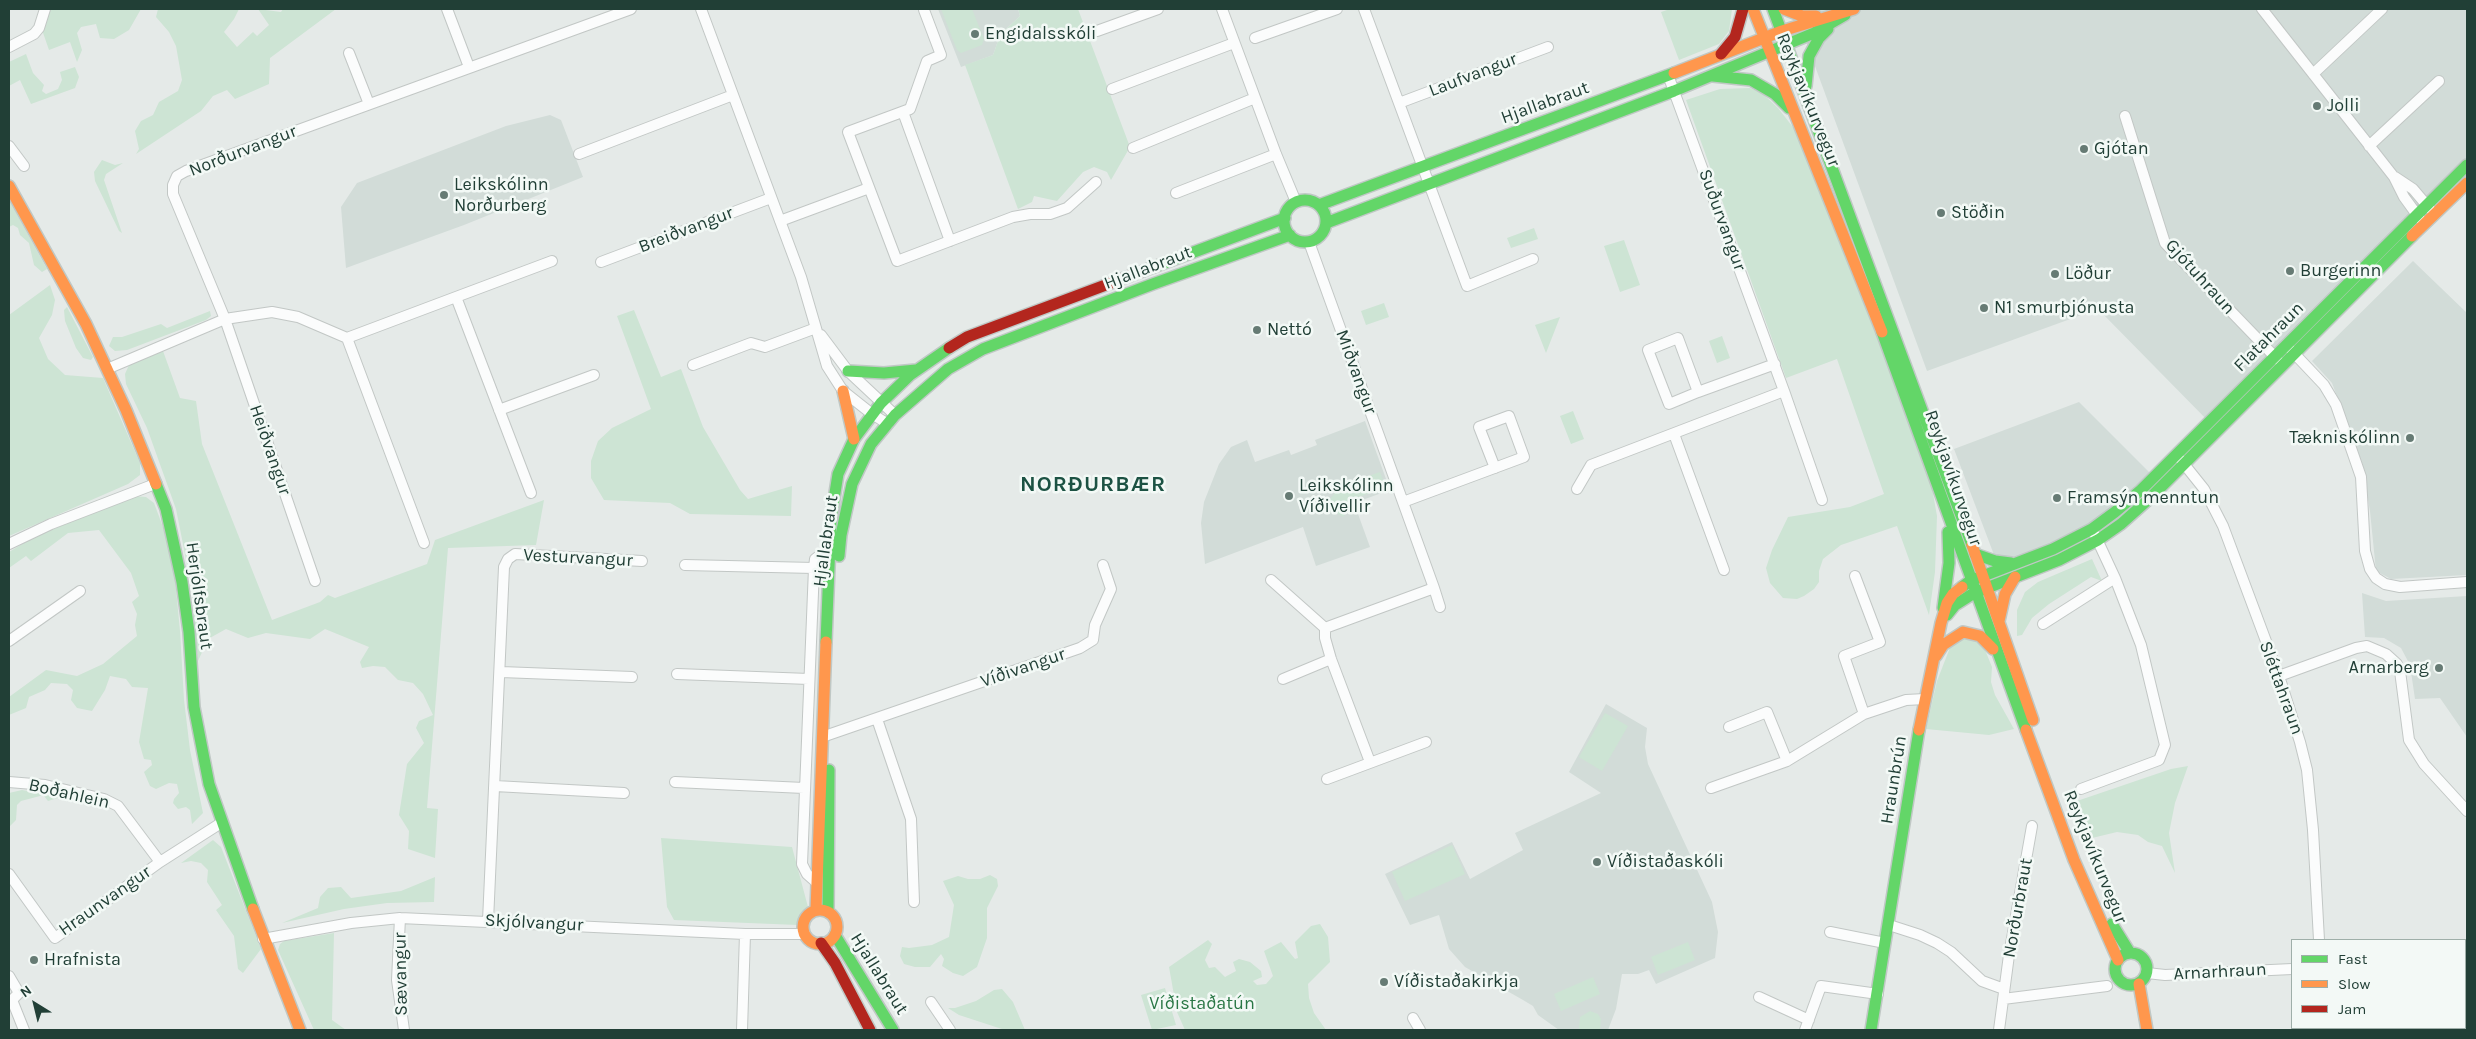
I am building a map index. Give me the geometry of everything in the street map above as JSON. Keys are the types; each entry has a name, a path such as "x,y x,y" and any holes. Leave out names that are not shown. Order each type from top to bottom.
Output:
{"main road":[{"path":"1721,56 1736,37 1743,9"},
{"name":"Reykjavíkurvegur","path":"1754,9 1793,112 1872,304 1974,593 2074,860 2118,960"},
{"name":"Reykjavíkurvegur","path":"1774,9 1849,215 1908,368 2080,853 2117,936 2130,953"},
{"path":"1784,9 1802,16 1836,17"},
{"path":"1806,94 1809,56 1819,38 1836,17 1853,9"},
{"name":"Hjallabraut","path":"1319,205 1668,76 1782,31 1836,17"},
{"name":"Hjallabraut","path":"1326,223 1674,91 1769,50 1814,33 1836,17"},
{"path":"1710,76 1751,80 1775,94 1793,112"},
{"name":"Flatahraun","path":"1983,576 2053,549 2092,529 2141,490 2467,165"},
{"name":"Flatahraun","path":"1986,588 2059,560 2098,540 2140,507 2434,213 2467,183"},
{"name":"Herjólfsbraut","path":"9,186 46,250 107,369 166,509 182,582 198,739 209,784 221,823 300,1030"},
{"path":"1305,200 1319,205 1326,215 1324,232 1309,242 1298,241 1290,235 1286,230 1285,218 1287,211 1296,202 1305,200"},
{"name":"Hjallabraut","path":"828,912 826,736 831,518 835,488 842,462 854,438 881,403 917,370 950,346 1003,323 1285,218"},
{"name":"Hjallabraut","path":"816,910 816,882 826,736 844,520 852,484 871,444 892,420 930,383 948,369 983,349 1290,235"},
{"path":"848,371 884,373 917,370"},
{"path":"843,391 854,438"},
{"path":"1941,623 1949,563 1946,510"},
{"path":"1975,554 1995,562 2014,564"},
{"name":"Hraunbrún","path":"1871,1030 1925,699 1935,659 1941,623 1947,602 1954,594 1970,581 1983,576"},
{"path":"1999,625 2005,594 2015,577"},
{"path":"1941,623 1955,605 1986,588"},
{"path":"1935,659 1943,645 1962,632 1980,636 1997,652"},
{"path":"816,910 828,912 832,915 837,925 835,935 831,940 821,943 810,940 805,934 804,922 816,910"},
{"name":"Hjallabraut","path":"835,935 893,1030"},
{"name":"Hjallabraut","path":"821,943 835,964 870,1030"},
{"path":"2130,953 2143,958 2148,966 2147,973 2134,984 2123,983 2116,976 2118,960 2130,953"},
{"path":"2134,984 2141,1030"},
{"path":"2134,984 2147,1030"}],"street":[{"path":"9,48 34,34 42,20 45,9"},
{"path":"447,9 469,67"},
{"name":"Norðurvangur","path":"224,319 173,194 173,185 177,176 186,171 469,67 632,9"},
{"path":"701,9 780,221 827,366 843,391 872,414 892,420"},
{"path":"1097,31 1158,9"},
{"path":"1222,9 1296,202"},
{"path":"1255,38 1337,9"},
{"path":"1364,9 1467,286 1533,259"},
{"path":"2262,9 2394,176 2404,197 2424,224"},
{"path":"2313,74 2382,9"},
{"path":"924,10 941,55 927,61 910,109 848,132 896,261 1013,217 1030,214 1050,214 1068,208 1096,182"},
{"path":"1112,90 1234,43"},
{"name":"Laufvangur","path":"1399,103 1548,47"},
{"path":"349,53 369,104"},
{"name":"Suðurvangur","path":"1668,76 1776,364 1822,500"},
{"path":"2370,146 2439,81"},
{"path":"579,154 733,95"},
{"path":"1133,148 1255,98"},
{"path":"903,112 950,241"},
{"name":"Gjótuhraun","path":"2125,116 2165,243 2282,365"},
{"path":"9,146 24,166"},
{"path":"1176,193 1276,154"},
{"path":"2394,176 2413,189 2434,213"},
{"path":"780,221 868,188"},
{"name":"Breiðvangur","path":"601,262 771,198"},
{"name":"Miðvangur","path":"1309,242 1440,607"},
{"path":"107,369 224,319 272,312 298,317 347,338 552,260"},
{"path":"456,297 531,493"},
{"name":"Heiðvangur","path":"224,319 315,580"},
{"path":"693,365 751,343 765,347 816,328"},
{"path":"816,328 836,359 881,403 892,420"},
{"path":"347,338 424,543"},
{"path":"1698,392 1678,338 1648,350 1668,404 1776,364"},
{"path":"2286,344 2324,385 2336,405 2361,477 2365,551 2370,570 2376,578 2385,584 2400,587 2467,582"},
{"path":"499,410 594,375"},
{"path":"1577,489 1591,465 1784,391"},
{"path":"1403,502 1495,468 1524,457 1509,416 1479,427 1495,468"},
{"path":"1674,434 1724,570"},
{"name":"Sléttahraun","path":"2176,455 2204,489 2223,526 2279,676 2300,742 2306,770 2313,830 2319,939"},
{"path":"9,544 51,524 155,484"},
{"path":"2082,789 2159,760 2165,745 2142,646 2116,578 2092,529"},
{"name":"Hjallabraut","path":"816,882 807,874 802,864 804,788 815,559 831,547"},
{"name":"Vesturvangur","path":"488,921 501,672 504,567 508,559 515,554 642,561"},
{"name":"Hjallabraut","path":"685,565 814,568"},
{"name":"Víðivangur","path":"826,736 1080,648 1093,640 1095,625 1111,589 1103,565"},
{"path":"1855,576 1880,642 1844,656 1864,714"},
{"path":"2043,624 2116,578"},
{"path":"1271,580 1325,628 1325,638 1331,659 1370,762"},
{"path":"1325,628 1434,588"},
{"path":"9,641 80,590"},
{"path":"2279,676 2356,648 2367,646 2386,654 2397,664 2400,671 2409,740 2424,764 2467,811"},
{"path":"1283,679 1331,659"},
{"path":"501,672 632,677"},
{"path":"677,674 809,679"},
{"path":"1711,788 1787,761 1864,714 1906,700 1925,699"},
{"path":"1729,726 1768,712 1787,761"},
{"path":"877,719 911,819 914,902"},
{"path":"1327,779 1426,742"},
{"name":"Boðahlein","path":"9,782 45,785 104,799 118,806 160,862"},
{"path":"676,782 804,788"},
{"path":"495,786 624,793"},
{"name":"Hraunvangur","path":"9,874 55,938 160,862 221,823"},
{"name":"Norðurbraut","path":"1999,1030 2032,826"},
{"name":"Skjólvangur","path":"264,939 351,923 400,918 745,934 805,934"},
{"name":"Sævangur","path":"400,918 397,980 404,1030"},
{"path":"1889,925 1920,935 1937,943 1951,952 1982,981 2004,994 2107,986"},
{"path":"1830,932 1885,943"},
{"path":"742,1030 745,934"},
{"name":"Arnarhraun","path":"2147,973 2165,975 2291,968"},
{"path":"9,976 19,993 12,1000 24,1030"},
{"path":"1805,1030 1821,986 1878,994"},
{"path":"1759,997 1809,1020"},
{"path":"931,1002 950,1030"},
{"path":"1413,1018 1420,1030"}],"shaded area":[{"name":"Engidalsskóli","path":"938,9 1018,9 1020,16 1007,28 998,41 993,55 961,67"},
{"path":"1794,9 2467,9 2467,167 2213,426 2098,309 1927,371"},
{"name":"Leikskólinn Norðurberg","path":"550,115 561,120 583,177 464,225 346,268 341,207 357,183 506,126"},
{"name":"Tækniskólinn","path":"2413,261 2467,313 2467,575 2391,579 2376,571 2370,511 2362,463 2332,383 2312,361"},
{"name":"Framsýn menntun","path":"2079,402 2159,482 2002,576 1954,449"},
{"name":"Leikskólinn Víðivellir","path":"1365,421 1390,490 1354,503 1370,547 1316,566 1303,527 1205,564 1201,523 1204,502 1219,464 1231,447 1247,440 1255,462 1289,450 1291,455 1317,445 1315,440"},
{"name":"Arnarberg","path":"2362,593 2386,601 2467,596 2467,737 2440,698 2415,699 2410,665 2401,648 2384,638 2365,637"},
{"name":"Víðistaðaskóli","path":"1606,704 1647,728 1645,747 1648,764 1712,902 1718,932 1715,958 1656,984 1649,970 1638,974 1622,974 1616,1009 1608,1030 1559,1030 1538,1015 1533,1006 1465,967 1449,949 1439,915 1410,925 1385,874 1452,842 1470,879 1523,850 1515,833 1601,793 1569,772"}],"green space":[{"path":"48,9 141,9 129,30 114,39 100,38 96,24 81,27 77,33 82,50 77,62 70,42 49,50 41,27"},
{"path":"158,9 239,9 224,32 237,47 253,32 257,36 269,25 258,9 281,12 283,9 336,9 270,58 269,84 235,99 227,90 213,96 201,111 136,154 139,149 135,131 141,121 153,115 159,102 178,91 182,80 176,46 169,32 156,17"},
{"path":"941,9 972,9 984,39 982,45 961,53 957,50"},
{"path":"1018,9 1078,9 1130,147 1111,180 1107,172 1094,167 1083,172 1057,201 1034,196 1032,202 1018,209 965,65 993,55 998,41 1007,28 1020,16"},
{"path":"1670,9 1732,9 1729,31 1719,44 1679,60 1661,12"},
{"path":"26,54 33,73 44,85 42,91 46,94 58,89 62,80 60,72 75,67 79,77 75,88 31,104 20,80 9,86 9,62"},
{"path":"1750,88 1762,93 1778,108 1796,131 1873,318 1930,477 1937,516 1935,572 1929,615 1897,526 1841,545 1823,559 1819,571 1819,582 1814,589 1804,596 1797,599 1783,598 1770,583 1766,568 1772,550 1788,517 1850,507 1884,494 1837,359 1786,378 1686,100 1720,89"},
{"path":"102,160 115,165 123,163 106,174 104,180 122,233 119,231 95,181 94,172"},
{"path":"9,200 47,269 42,272 34,265 29,243 20,235 18,228 13,225 9,227"},
{"path":"1534,228 1538,239 1511,248 1507,238"},
{"path":"1624,240 1640,285 1620,292 1604,246"},
{"path":"50,285 55,300 52,315 39,338 48,359 65,375 103,378 140,463 140,475 128,484 9,536 9,315"},
{"path":"1384,303 1389,317 1366,325 1361,311"},
{"path":"67,307 93,357 91,360 83,358 76,348 65,321 64,310"},
{"path":"634,310 661,377 681,369 703,427 740,490 748,499 792,486 791,516 690,514 670,503 604,500 591,478 591,461 598,441 612,428 651,409 617,316"},
{"path":"210,311 211,316 206,320 127,350 115,351 109,346 113,337 122,337 161,324 167,328"},
{"path":"1560,317 1546,353 1535,325"},
{"path":"1722,336 1730,358 1717,363 1709,341"},
{"path":"163,351 180,398 196,401 202,444 272,620 320,602 328,595 335,598 427,564 435,540 544,500 536,545 448,548 427,808 438,809 435,858 408,849 409,831 399,815 407,764 424,743 416,728 419,721 433,715 423,694 413,683 398,680 385,667 373,666 362,668 360,662 369,647 325,629 310,639 266,633 248,638 226,629 208,639 198,661 191,584 176,509 147,428 126,384 125,374 129,365"},
{"path":"1573,411 1584,439 1571,444 1560,416"},
{"path":"1380,472 1386,488 1355,498 1343,517 1325,506 1340,486"},
{"path":"134,496 146,497 154,503 166,535 174,568 184,700 190,750 203,813 192,824 190,810 186,807 178,809 173,803 179,793 177,784 169,783 156,789 150,786 144,772 152,765 151,760 144,759 139,742 148,688 132,687 126,679 110,676 105,690 92,711 77,708 71,700 73,690 67,684 51,683 45,690 29,697 26,708 9,715 9,697 46,670 77,676 103,664 137,636 135,625 137,614 132,602 139,596 131,573 99,530 68,533 31,561 26,556 9,568 9,552 34,537"},
{"path":"2092,559 2102,581 2091,577 2049,604 2032,618 2022,635 2017,636 2017,610 2025,592 2038,582"},
{"path":"1969,637 1983,645 1992,667 1991,682 1995,695 2014,729 1989,735 1926,729 1937,681 1951,645"},
{"path":"1605,713 1628,726 1602,771 1579,757"},
{"path":"2188,766 2175,803 2169,833 2175,873 2162,846 2148,842 2138,835 2117,832 2092,838 2077,801 2171,769"},
{"path":"22,790 61,797 48,801 44,796 40,796 21,801 17,805 16,820 9,827 9,793"},
{"path":"661,838 792,847 808,907 798,925 674,920 667,907"},
{"path":"213,840 221,847 261,949 243,973 238,969 234,936 216,910 222,905 207,882 208,870 201,863 191,861 181,863"},
{"path":"1452,845 1465,874 1405,901 1392,872"},
{"path":"990,875 997,879 998,886 987,908 987,938 977,967 963,976 953,973 942,966 944,959 941,954 930,967 915,967 904,964 900,956 902,947 932,945 949,937 954,905 943,881 958,876 968,879 980,879"},
{"path":"435,877 434,902 387,903 344,909 282,923 318,908 320,897 328,888 341,887 351,898 401,891"},
{"name":"Víðistaðatún","path":"1320,924 1328,937 1330,962 1308,984 1309,998 1314,1013 1326,1030 1185,1030 1177,1012 1169,967 1208,940 1212,944 1205,960 1209,968 1215,967 1225,977 1236,971 1233,962 1239,959 1250,962 1261,971 1262,977 1253,981 1257,985 1266,984 1273,976 1264,951 1281,942 1295,959 1298,958 1295,942 1311,926"},
{"path":"334,933 332,1020 346,1030 314,1030 278,950 280,944 284,941"},
{"path":"1688,942 1695,960 1658,975 1651,957"},
{"path":"1593,977 1600,994 1561,1011 1554,994"},
{"path":"1165,988 1176,1025 1152,1030 1141,995"},
{"path":"1002,989 1013,1002 1025,1030 1005,1030 959,1015 948,1008 955,1008 976,1001 994,990"},
{"path":"2466,1004 2467,1030 2368,1029 2466,1029"},
{"path":"1590,1011 1598,1014 1601,1019 1600,1030 1580,1030 1580,1017"}],"traffic: fast":[{"path":"1773,9 1972,545"},
{"path":"1326,223 1674,91 1814,33 1845,15"},
{"path":"1806,86 1809,56 1819,38 1828,29"},
{"path":"1319,205 1674,73"},
{"path":"1713,76 1751,80 1775,94 1789,108"},
{"path":"1962,587 1970,581 2053,549 2092,529 2115,512 2141,490 2467,165"},
{"path":"1305,200 1320,206 1326,221 1320,236 1305,242 1290,236 1284,221 1290,206 1305,200"},
{"path":"1143,271 1285,218"},
{"path":"839,556 841,535 852,484 871,444 895,415 948,369 983,349 1153,284 1290,235"},
{"path":"1947,615 1955,605 1974,593 2059,560 2098,540 2121,524 2149,499 2412,236"},
{"path":"1882,332 2026,730"},
{"path":"826,642 831,518 838,474 854,439 881,403 910,375 949,348"},
{"path":"848,371 884,373 916,370"},
{"path":"156,484 166,509 182,582 189,632 194,707 209,784 253,909"},
{"path":"1943,608 1949,563 1948,532"},
{"path":"1975,554 1995,561 2011,563"},
{"path":"1871,1030 1919,730"},
{"path":"828,912 829,770"},
{"path":"2112,924 2130,953"},
{"path":"835,935 893,1030"},
{"path":"2131,953 2137,954 2142,958 2146,963 2147,969 2146,975 2142,980 2137,984 2131,985 2125,984 2120,980 2116,975 2115,969 2116,963 2120,958 2125,954 2131,953"}],"traffic: slow":[{"path":"1753,9 1882,332"},
{"path":"1784,9 1802,16 1816,16"},
{"path":"1674,73 1782,31 1854,9"},
{"path":"2412,236 2467,183"},
{"path":"9,186 86,324 126,410 156,484"},
{"path":"843,391 854,439"},
{"path":"1972,545 2033,720"},
{"path":"1999,621 2005,594 2015,577"},
{"path":"1919,730 1941,623 1947,603 1953,594 1962,587"},
{"path":"1936,656 1943,645 1963,632 1980,636 1993,649"},
{"path":"816,910 826,642"},
{"path":"2026,730 2074,860 2118,960"},
{"path":"253,909 300,1030"},
{"path":"820,910 832,915 837,927 832,939 820,944 808,939 803,927 808,915 820,910"},
{"path":"2139,984 2147,1030"}],"traffic: jam":[{"path":"1721,54 1735,37 1743,9"},
{"path":"949,348 967,337 1143,271"},
{"path":"821,943 835,963 870,1030"}],"place":[{"name":"Engidalsskóli","path":"975,34"},
{"name":"Jolli","path":"2317,106"},
{"name":"Gjótan","path":"2084,149"},
{"name":"Leikskólinn Norðurberg","path":"444,195"},
{"name":"Stöðin","path":"1941,213"},
{"name":"Burgerinn","path":"2290,271"},
{"name":"Löður","path":"2055,274"},
{"name":"N1 smurþjónusta","path":"1984,308"},
{"name":"Nettó","path":"1257,330"},
{"name":"Tækniskólinn","path":"2410,438"},
{"name":"Leikskólinn Víðivellir","path":"1289,496"},
{"name":"Framsýn menntun","path":"2057,498"},
{"name":"Arnarberg","path":"2439,668"},
{"name":"Víðistaðaskóli","path":"1597,862"},
{"name":"Hrafnista","path":"34,960"},
{"name":"Víðistaðakirkja","path":"1384,982"}],"district":[{"name":"NORÐURBÆR","path":"1093,485"}]}
